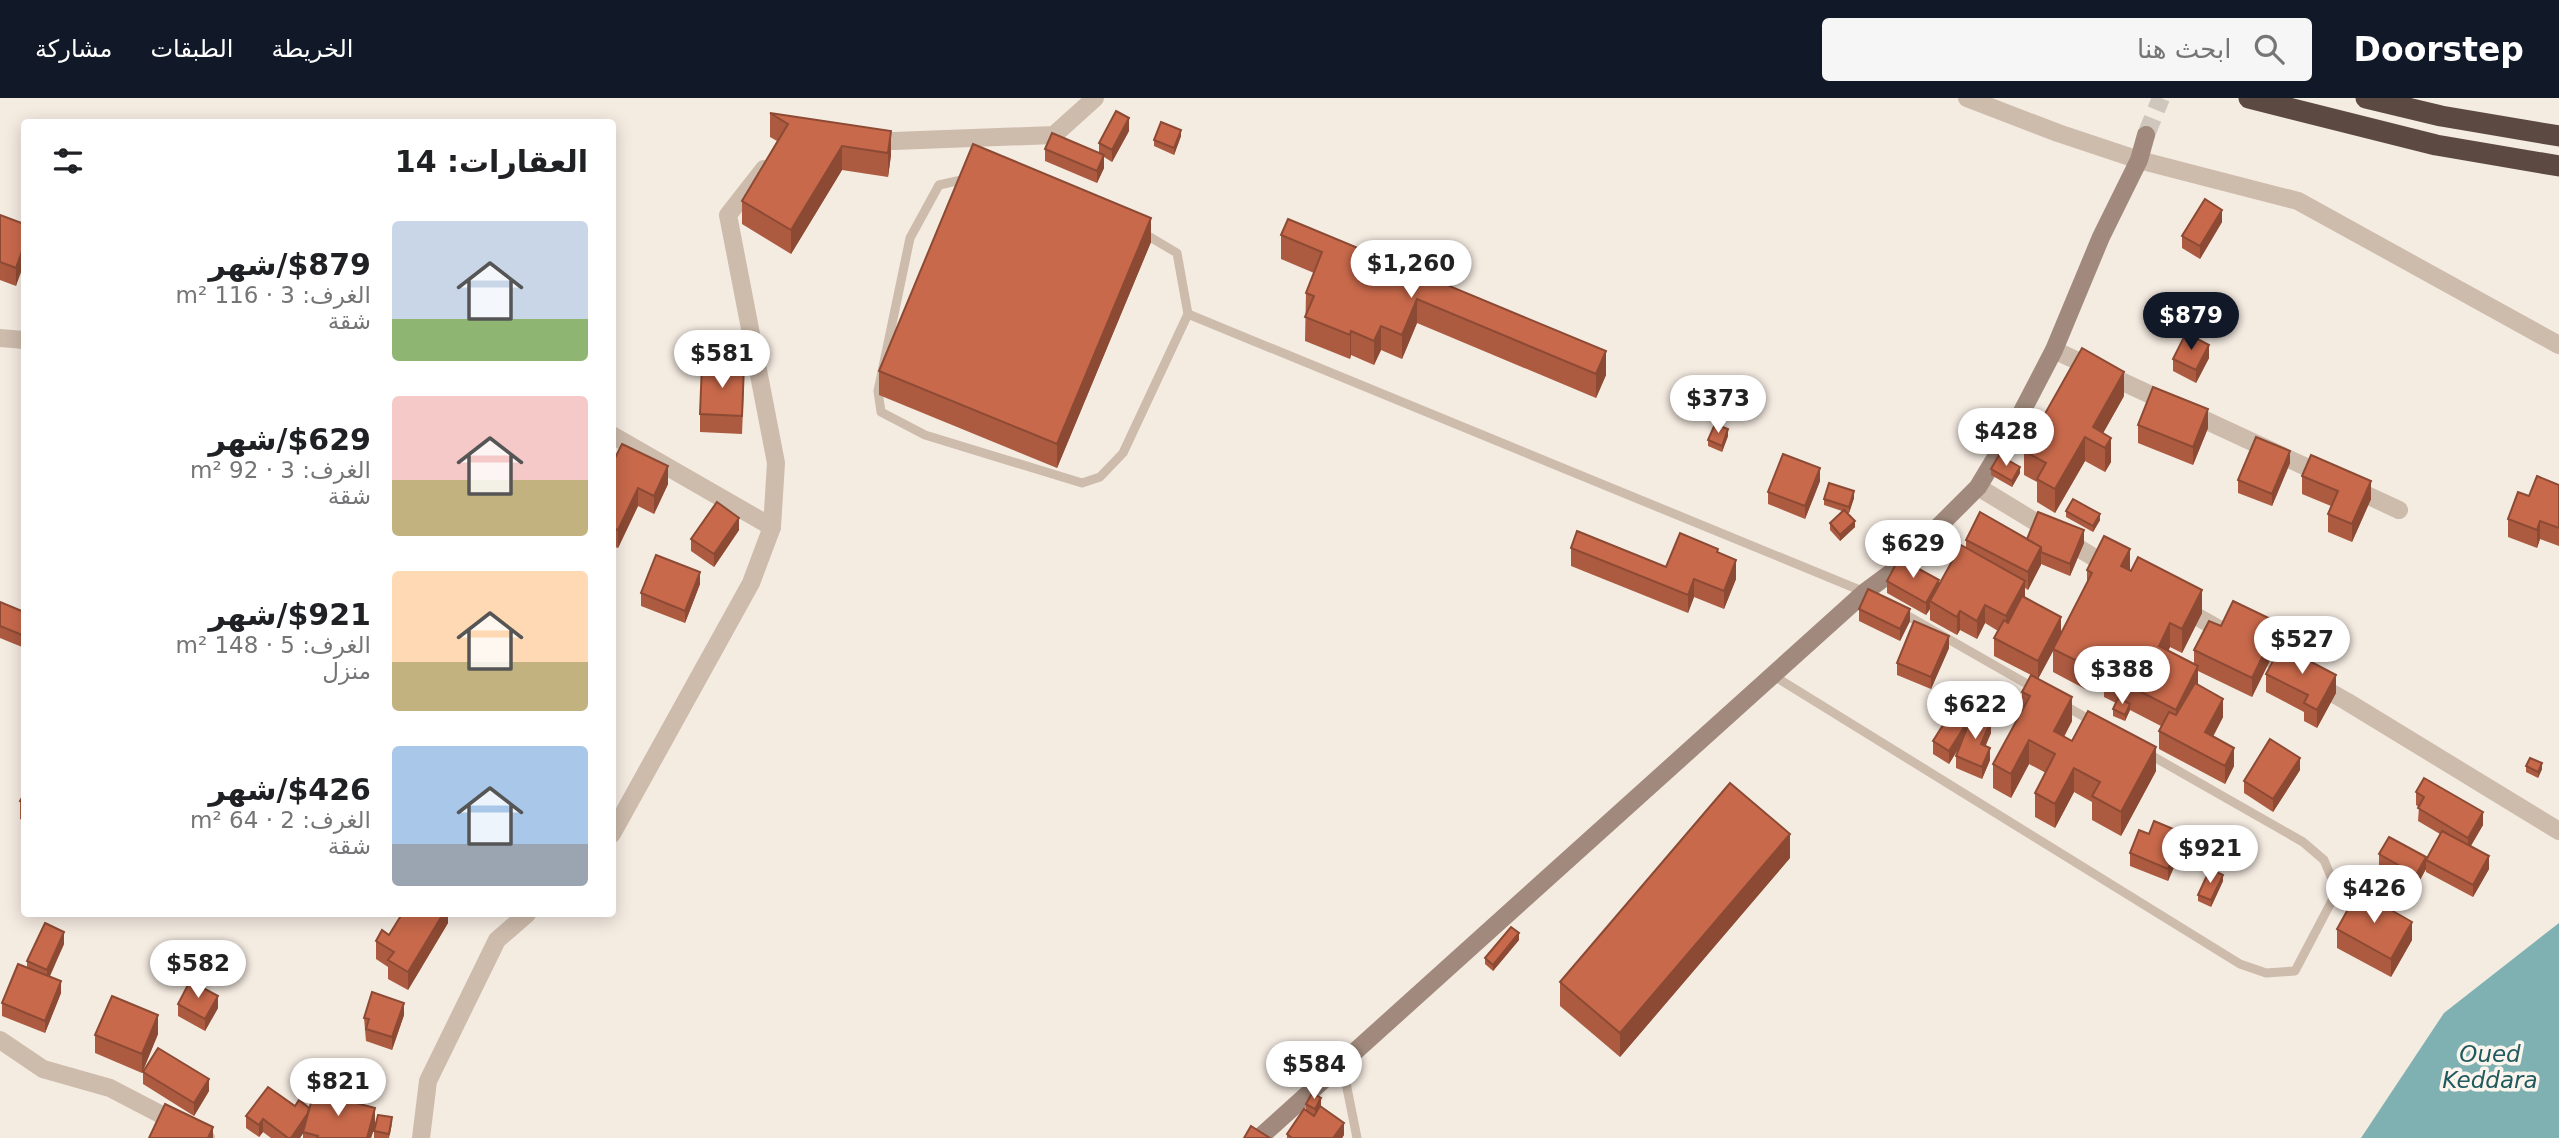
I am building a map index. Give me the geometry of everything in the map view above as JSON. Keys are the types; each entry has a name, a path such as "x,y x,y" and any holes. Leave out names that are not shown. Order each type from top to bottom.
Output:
{"highway":[{"path":"2249,98 2436,145 2559,166"},
{"path":"2365,98 2441,116 2559,135"}],"main road":[{"path":"1259,1138 1774,676 1872,595 1978,487 2014,427 2053,350 2101,237 2139,160 2146,135"}],"street":[{"path":"851,142 1054,135 1095,98"},
{"path":"1968,98 2058,133 2139,160 2298,201 2559,345"},
{"path":"616,827 751,583 772,527 776,463 728,215 775,155"},
{"path":"0,338 21,340"},
{"path":"2053,350 2399,510"},
{"path":"616,437 772,527"},
{"path":"1978,487 2126,577"},
{"path":"2161,596 2347,701 2559,831"},
{"path":"421,1138 428,1081 497,940 524,917"},
{"path":"0,1040 43,1069 110,1088 206,1138"}],"lane":[{"path":"993,173 1113,215 1177,253 1188,314 1123,453 1100,477 1082,483 925,435 881,412 878,391 910,238 939,185 993,173"},
{"path":"1188,314 1872,595"},
{"path":"1890,606 2108,731"},
{"path":"1774,676 2240,964 2266,973 2295,971 2337,891 2324,860 2303,842 2133,745"},
{"path":"1342,1063 1357,1138"}],"water":[{"name":"Oued Keddara","path":"2559,923 2559,1138 2361,1138 2444,1013"}],"building":[{"path":"1116,111 1129,118 1112,150 1099,143"},
{"path":"770,113 891,131 888,153 842,146 791,230 742,201 788,124"},
{"path":"1161,122 1181,130 1174,148 1154,140"},
{"path":"1052,133 1104,155 1097,171 1045,149"},
{"path":"973,144 1151,218 1057,444 879,371"},
{"path":"2205,199 2222,210 2200,246 2182,236"},
{"path":"0,215 21,223 21,254 16,268 0,262"},
{"path":"1288,219 1606,351 1596,374 1417,299 1402,335 1381,326 1374,341 1351,331 1350,335 1305,317 1314,296 1306,293 1322,252 1281,235"},
{"path":"2186,333 2209,345 2196,370 2173,359"},
{"path":"2082,348 2124,372 2093,427 2111,438 2105,448 2085,437 2055,489 2037,479 2046,463 2024,451"},
{"path":"702,364 744,365 742,416 700,414"},
{"path":"2153,387 2208,409 2193,447 2138,425"},
{"path":"1715,424 1728,429 1722,446 1708,440"},
{"path":"2256,437 2290,451 2272,494 2238,480"},
{"path":"622,444 668,466 654,496 638,488 618,530 616,529 616,456"},
{"path":"1783,454 1820,468 1805,506 1768,492"},
{"path":"1999,455 2020,467 2012,481 1991,469"},
{"path":"2311,455 2371,481 2352,524 2328,514 2338,491 2302,476"},
{"path":"2537,476 2559,485 2559,528 2540,521 2537,530 2508,519 2518,492 2529,496"},
{"path":"1829,483 1854,491 1849,507 1824,499"},
{"path":"2073,499 2100,514 2093,526 2066,511"},
{"path":"717,502 739,518 714,554 691,539"},
{"path":"1844,510 1855,521 1840,535 1830,523"},
{"path":"1980,512 2041,547 2028,572 1966,540"},
{"path":"2038,512 2084,530 2070,564 2041,552 2041,547 2027,539"},
{"path":"1577,531 1666,567 1680,533 1736,560 1724,591 1694,579 1688,595 1571,548"},
{"path":"2104,536 2130,549 2121,566 2131,571 2138,557 2202,590 2182,629 2170,623 2159,646 2198,666 2176,710 2104,673 2109,664 2090,655 2085,665 2053,649 2092,573 2087,570"},
{"path":"1961,545 2025,581 2006,616 1985,605 1977,621 1960,611 1957,617 1930,601"},
{"path":"656,555 700,572 685,611 641,593"},
{"path":"1899,558 1939,580 1926,603 1887,581"},
{"path":"1868,589 1910,609 1900,629 1859,609"},
{"path":"2022,596 2061,617 2038,661 1994,638 2004,620 2008,623"},
{"path":"2233,601 2279,623 2252,678 2194,650 2209,621 2221,626"},
{"path":"0,602 21,611 21,635 0,626"},
{"path":"1914,621 1949,636 1931,677 1897,663"},
{"path":"2281,646 2336,675 2317,710 2304,703 2308,695 2266,674"},
{"path":"2031,675 2072,697 2054,731 2072,741 2088,711 2156,747 2121,812 2092,796 2100,782 2074,768 2055,804 2035,793 2055,754 2029,740 2011,774 1993,764 2030,696 2022,692"},
{"path":"2195,683 2223,699 2205,732 2234,748 2225,766 2159,731 2169,712 2176,715"},
{"path":"2118,698 2130,704 2125,715 2113,709"},
{"path":"1973,713 1991,721 1981,744 1990,748 1982,767 1956,756"},
{"path":"1950,714 1966,724 1949,751 1933,741"},
{"path":"2270,739 2300,758 2273,799 2244,781"},
{"path":"2530,758 2542,763 2538,772 2526,766"},
{"path":"2424,778 2483,812 2468,838 2418,808 2424,797 2416,792"},
{"path":"1730,783 1790,834 1620,1033 1560,982"},
{"path":"2154,821 2183,833 2168,869 2130,853 2139,830 2149,834"},
{"path":"2442,831 2489,856 2473,885 2426,860"},
{"path":"2389,837 2426,857 2416,875 2379,854"},
{"path":"2210,869 2223,875 2211,900 2198,895"},
{"path":"2358,891 2412,922 2391,959 2337,929"},
{"path":"400,917 441,917 408,972 388,960 394,952 376,941 382,930 389,935"},
{"path":"45,923 64,932 47,970 27,961"},
{"path":"1511,927 1519,933 1493,965 1485,958"},
{"path":"18,964 61,981 45,1021 2,1003"},
{"path":"190,981 218,996 205,1019 178,1004"},
{"path":"372,992 404,1003 392,1037 366,1029 369,1019 364,1018"},
{"path":"112,996 158,1015 142,1054 95,1035"},
{"path":"158,1048 209,1079 194,1103 143,1072"},
{"path":"268,1087 295,1106 299,1100 309,1108 291,1138 263,1119 259,1125 246,1116"},
{"path":"314,1092 375,1108 367,1138 317,1138 318,1136 303,1132"},
{"path":"1312,1093 1321,1098 1315,1109 1306,1104"},
{"path":"165,1104 213,1127 208,1138 149,1138"},
{"path":"1320,1106 1344,1123 1333,1138 1292,1138 1287,1134 1304,1109 1314,1116"},
{"path":"378,1115 392,1117 389,1134 374,1131"},
{"path":"1251,1126 1270,1138 1244,1138"}],"tunnel":[{"path":"2146,135 2161,98"}]}
